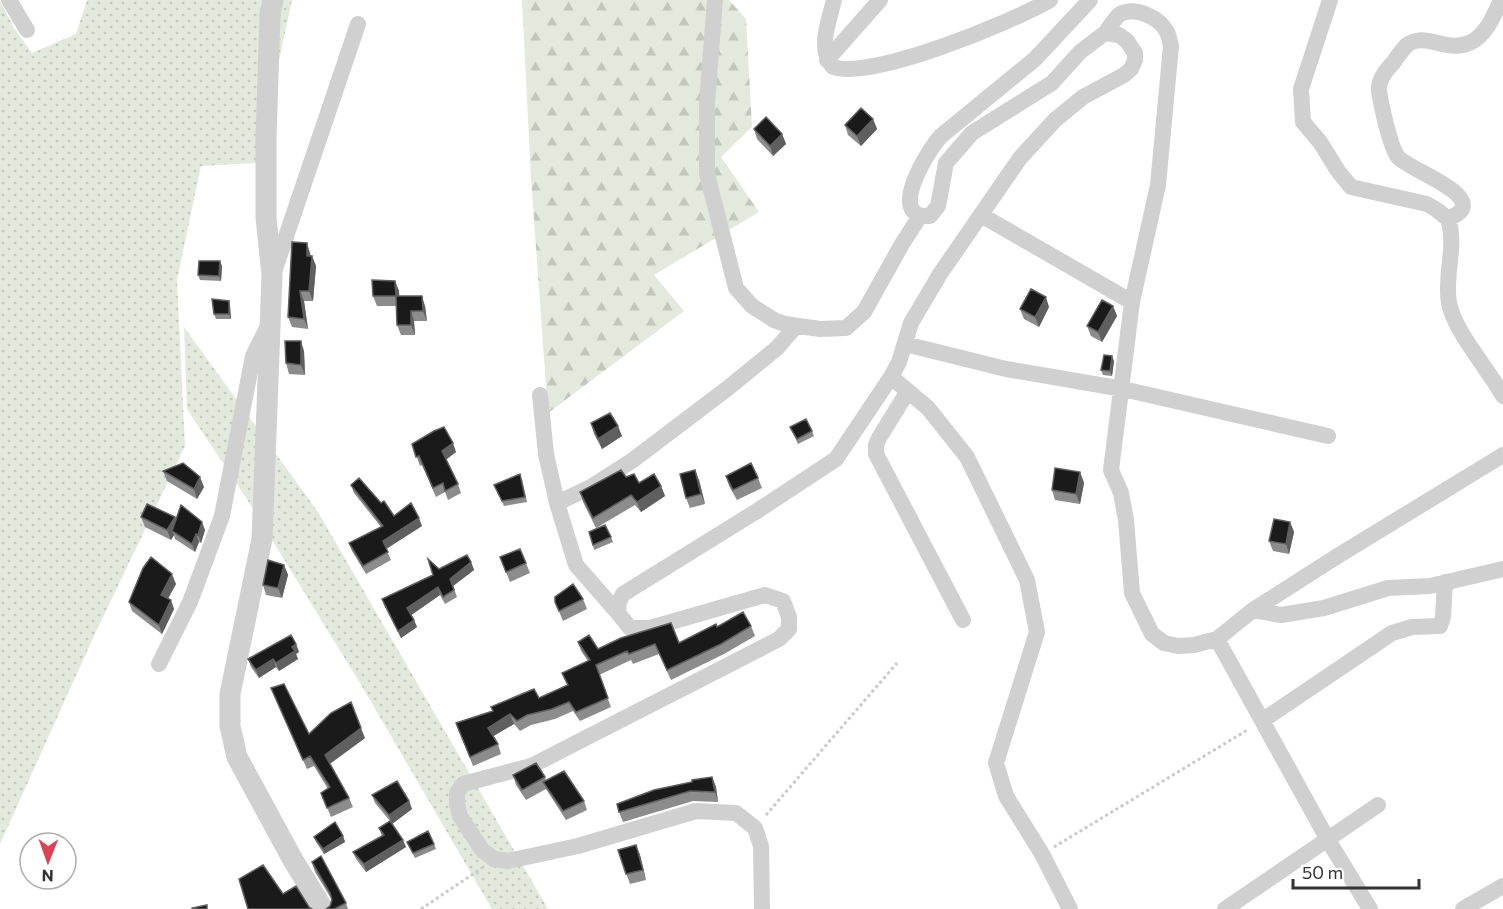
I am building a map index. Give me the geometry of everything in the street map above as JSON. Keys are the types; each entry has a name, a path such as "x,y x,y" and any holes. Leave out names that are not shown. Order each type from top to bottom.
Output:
{"street":[{"path":"9,0 27,30"},
{"path":"273,0 270,14 266,139 266,218 272,275 262,539 230,694 230,726 237,757 293,860 323,909"},
{"path":"716,0 708,104 706,174 736,288 762,314 774,320 796,326 846,328 864,312 920,216"},
{"path":"834,0 825,48 827,60 832,67 841,70 876,65 928,51 1009,21 1050,0"},
{"path":"827,60 880,0"},
{"path":"1090,0 1035,59 941,136 929,149 912,185 910,201 913,212 920,216 930,216 938,206 946,163 972,134 1052,83 1080,52 1105,33 1120,15 1133,11 1149,15 1167,32 1171,46 1158,185 1132,302 1123,389 1111,470 1121,493 1126,520 1132,593 1152,634 1164,643 1178,646 1194,645 1217,639 1253,610 1503,455"},
{"path":"1330,0 1301,89 1303,122 1320,141 1338,171 1351,187 1427,204 1448,219 1451,232 1449,304 1462,332 1503,396"},
{"path":"1448,219 1461,211 1464,205 1462,201 1452,188 1408,166 1397,156 1378,88 1384,74 1408,45 1417,40 1428,40 1446,46 1460,46 1472,42 1489,26 1501,0"},
{"path":"272,275 358,24"},
{"path":"618,613 619,602 623,594 836,459 891,377 905,344 911,322 940,274 1020,158 1055,120 1083,97 1131,69 1135,53 1127,40 1119,35 1105,33"},
{"path":"981,215 1132,302"},
{"path":"159,664 190,602 222,516 253,356 270,320"},
{"path":"557,503 591,487 633,460 745,375 777,348 796,326"},
{"path":"905,344 1006,369 1123,389 1328,436"},
{"path":"891,377 928,408 967,456 1026,580 1037,632 996,764 1006,796 1042,854 1070,909"},
{"path":"908,391 879,438 876,454 963,620"},
{"path":"540,395 546,454 557,503 576,565 630,628 650,628 765,595 783,601 789,616 789,629 779,639 531,766 464,784 457,793 460,816 482,850 494,860 508,861 578,846 696,812 736,813 755,828 761,846 762,909"},
{"path":"1253,610 1281,615 1324,608 1388,588 1430,586 1503,569"},
{"path":"1263,720 1392,633 1412,627 1440,626 1443,617 1445,582"},
{"path":"1217,639 1328,840 1370,909"},
{"path":"1225,909 1378,805"},
{"path":"1463,909 1503,886"}],"path":[{"path":"755,828 897,663"},
{"path":"1042,854 1263,720"},
{"path":"421,909 494,860"}],"green space":[{"path":"87,0 292,0 257,163 201,166 177,280 185,446 93,638 0,844 0,1 14,28 32,53 76,34"},
{"path":"522,0 729,0 746,19 752,127 721,157 759,212 654,275 684,311 548,413 531,178"},
{"path":"184,327 318,512 548,909 492,909 360,683 247,499 187,409"}],"building":[{"path":"861,108 873,119 857,136 845,125"},
{"path":"766,117 782,134 770,146 754,129"},
{"path":"292,242 307,243 307,256 312,256 309,291 300,291 304,319 288,317"},
{"path":"199,261 220,261 219,276 198,275"},
{"path":"372,280 395,281 396,296 373,296"},
{"path":"1031,289 1046,297 1035,317 1020,309"},
{"path":"396,296 422,296 423,311 411,311 411,325 397,325"},
{"path":"212,299 229,301 229,314 214,314"},
{"path":"1102,300 1113,306 1098,332 1087,326"},
{"path":"285,341 301,341 301,365 286,363"},
{"path":"1104,355 1112,356 1110,371 1101,370"},
{"path":"610,413 618,426 598,439 591,423"},
{"path":"806,419 812,431 797,439 790,427"},
{"path":"444,427 453,443 442,451 458,484 445,491 443,483 433,488 419,456 416,457 412,444"},
{"path":"183,463 200,477 194,489 163,471"},
{"path":"751,463 758,478 733,490 726,476"},
{"path":"1055,468 1080,472 1076,494 1052,490"},
{"path":"621,470 626,477 634,474 639,483 654,474 661,486 637,502 631,495 593,518 580,492"},
{"path":"695,470 701,494 686,498 680,474"},
{"path":"520,474 525,497 502,501 494,485"},
{"path":"359,478 381,503 384,501 394,516 411,503 419,518 383,541 388,552 363,566 349,543 383,526 351,485"},
{"path":"147,504 175,517 167,530 141,517"},
{"path":"181,505 202,522 192,544 172,531"},
{"path":"1274,519 1290,522 1286,544 1269,541"},
{"path":"605,525 611,537 593,545 589,532"},
{"path":"520,549 526,563 506,572 500,557"},
{"path":"467,555 471,562 450,579 454,590 443,597 438,587 407,608 414,620 398,631 382,599 433,575 428,559 439,569"},
{"path":"151,557 172,574 161,595 171,600 159,625 129,602 143,568"},
{"path":"268,560 284,565 278,588 263,585"},
{"path":"573,584 583,599 559,611 555,597"},
{"path":"743,612 751,626 721,644 667,670 655,644 629,654 627,651 596,665 608,698 576,712 569,702 527,715 517,721 510,714 488,728 498,744 470,757 456,723 493,711 491,707 534,689 539,698 568,685 562,673 590,660 578,642 589,635 598,649 621,638 671,623 679,643 716,624 717,627"},
{"path":"291,635 296,644 292,647 295,651 276,663 273,659 256,670 248,659"},
{"path":"284,684 309,734 331,713 351,702 361,728 325,755 349,798 327,808 321,793 330,787 310,756 303,760 271,688"},
{"path":"536,763 545,777 522,790 513,775"},
{"path":"564,771 584,801 563,811 543,782"},
{"path":"712,777 715,792 690,791 619,812 617,804 654,790"},
{"path":"397,781 409,801 389,815 372,795"},
{"path":"390,821 403,840 364,864 353,852 384,835 379,828"},
{"path":"335,822 343,836 323,849 314,837"},
{"path":"428,831 434,844 413,853 407,842"},
{"path":"636,845 643,870 626,874 618,850"},
{"path":"321,856 346,903 334,909 326,909 332,900 330,893 312,862"},
{"path":"263,865 283,894 296,886 312,909 248,909 239,879"},
{"path":"207,905 207,909 192,909 192,908"}]}
